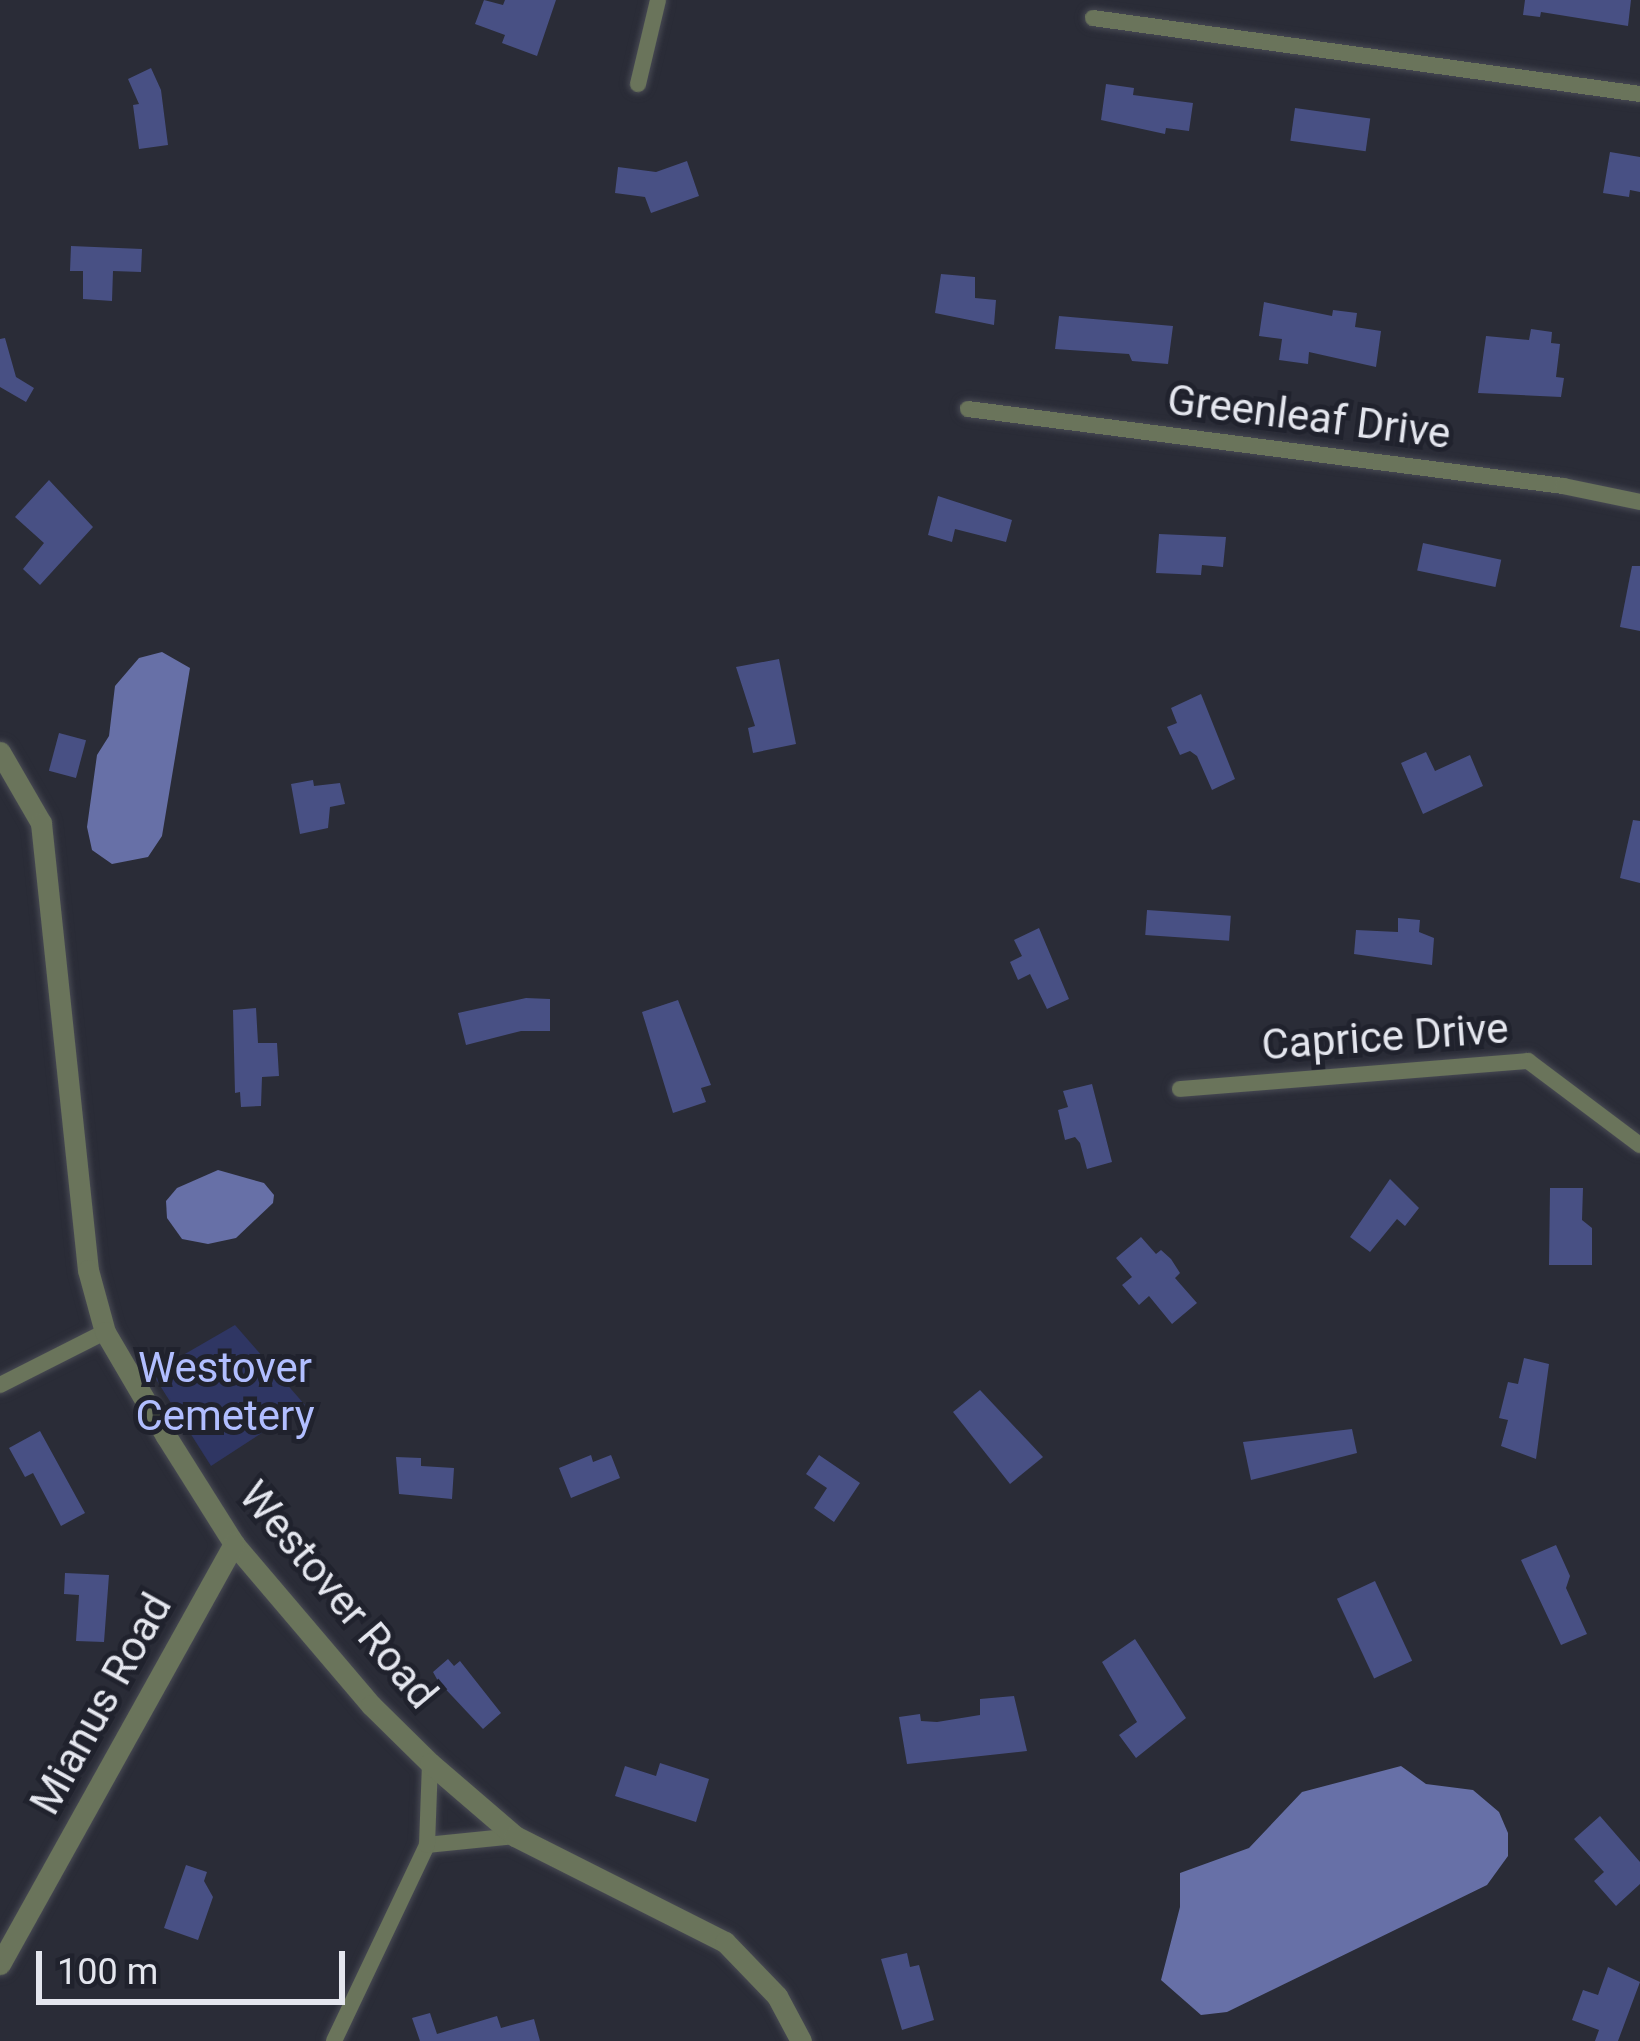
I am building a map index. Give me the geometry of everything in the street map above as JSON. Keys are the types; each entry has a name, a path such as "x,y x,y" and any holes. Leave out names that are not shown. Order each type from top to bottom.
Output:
{"street":[{"path":"638,84 658,0"},
{"path":"1093,18 1640,94"},
{"name":"Greenleaf Drive","path":"968,409 1563,486 1640,502"},
{"name":"Westover Road","path":"0,752 40,823 88,1270 105,1332 234,1544 371,1705 430,1762 515,1836 725,1942 777,1996 801,2041"},
{"name":"Caprice Drive","path":"1180,1089 1528,1060 1640,1145"},
{"path":"0,1385 105,1332"},
{"name":"Mianus Road","path":"0,1964 234,1544"},
{"path":"334,2041 427,1844 430,1762"},
{"path":"427,1844 515,1836"}],"green space":[{"name":"Westover Cemetery","path":"235,1325 305,1405 211,1466 152,1373"}],"shaded area":[{"path":"162,652 190,668 162,836 148,857 112,864 92,850 87,827 97,755 109,736 115,686 139,658"},
{"path":"218,1170 264,1183 274,1195 273,1203 236,1238 208,1244 182,1239 167,1218 166,1201 177,1188"},
{"path":"1401,1766 1426,1784 1473,1790 1499,1812 1508,1833 1508,1856 1487,1885 1227,2012 1201,2015 1161,1980 1180,1907 1180,1873 1249,1848 1302,1792"}],"building":[{"path":"484,0 503,5 505,0 556,0 537,56 502,43 505,35 475,24"},
{"path":"1525,0 1631,0 1628,26 1541,12 1540,17 1523,15"},
{"path":"151,68 161,90 168,145 139,149 133,105 139,104 128,79"},
{"path":"1106,84 1134,88 1133,95 1193,103 1189,131 1166,128 1165,134 1101,120"},
{"path":"1295,108 1370,119 1366,151 1290,141"},
{"path":"1610,152 1640,157 1640,192 1630,190 1629,197 1603,193"},
{"path":"687,161 699,196 651,213 645,197 615,193 618,167 656,172"},
{"path":"71,246 142,249 141,272 113,271 112,301 83,299 83,271 70,271"},
{"path":"941,274 975,277 975,298 996,300 994,325 935,313"},
{"path":"1264,302 1332,316 1333,310 1357,313 1355,327 1381,331 1376,367 1309,352 1308,364 1279,360 1282,339 1259,336"},
{"path":"1059,316 1173,326 1168,364 1132,361 1129,354 1055,349"},
{"path":"1531,329 1552,332 1551,343 1560,344 1556,377 1564,378 1561,397 1478,393 1486,336 1529,340"},
{"path":"5,338 16,377 34,388 26,402 0,387 0,339"},
{"path":"49,480 93,527 40,585 23,569 44,543 15,517"},
{"path":"938,496 1012,520 1006,542 955,529 952,542 928,535"},
{"path":"1159,534 1226,537 1223,567 1202,565 1201,575 1156,573"},
{"path":"1423,543 1501,560 1495,587 1417,570"},
{"path":"1632,566 1640,566 1640,631 1620,627"},
{"path":"779,659 796,744 753,753 748,728 755,726 736,667"},
{"path":"1201,694 1235,779 1212,790 1197,756 1190,751 1180,755 1167,727 1177,723 1171,708"},
{"path":"59,733 86,740 76,778 49,771"},
{"path":"1426,752 1435,771 1470,755 1483,786 1423,814 1401,763"},
{"path":"313,780 314,786 340,783 345,804 330,807 328,828 300,834 291,784"},
{"path":"1633,820 1640,821 1640,883 1620,878"},
{"path":"1147,910 1231,916 1229,941 1145,935"},
{"path":"1398,918 1420,920 1419,932 1434,938 1432,965 1354,954 1356,930 1398,932"},
{"path":"1039,928 1069,999 1047,1009 1030,974 1018,980 1010,962 1022,956 1014,940"},
{"path":"526,998 550,999 550,1031 521,1031 466,1045 458,1013"},
{"path":"678,1000 711,1085 701,1088 706,1102 673,1113 642,1012"},
{"path":"256,1008 258,1043 277,1043 279,1076 262,1077 261,1106 241,1107 240,1092 235,1093 233,1010"},
{"path":"1092,1084 1112,1162 1087,1169 1080,1143 1075,1137 1065,1140 1058,1110 1068,1107 1063,1091"},
{"path":"1390,1179 1419,1208 1405,1226 1397,1219 1370,1252 1350,1237"},
{"path":"1550,1188 1583,1188 1582,1220 1592,1228 1592,1265 1549,1265"},
{"path":"1141,1237 1156,1254 1161,1250 1171,1259 1180,1273 1175,1278 1197,1303 1172,1324 1149,1296 1139,1305 1122,1285 1132,1277 1116,1258"},
{"path":"1524,1358 1549,1364 1536,1459 1501,1446 1508,1420 1499,1418 1508,1382 1518,1384"},
{"path":"980,1390 1043,1457 1010,1484 953,1412"},
{"path":"1352,1429 1357,1453 1251,1480 1243,1442"},
{"path":"40,1431 85,1513 61,1526 33,1473 25,1477 9,1448"},
{"path":"591,1455 593,1462 611,1455 620,1478 571,1498 559,1468"},
{"path":"819,1455 860,1483 834,1522 814,1508 827,1488 806,1474"},
{"path":"396,1457 421,1458 421,1466 454,1468 452,1499 399,1494"},
{"path":"1556,1545 1570,1576 1566,1588 1587,1634 1561,1645 1521,1560"},
{"path":"65,1573 109,1575 104,1642 76,1641 79,1595 64,1594"},
{"path":"1375,1581 1412,1661 1374,1679 1337,1599"},
{"path":"1135,1639 1186,1718 1136,1758 1119,1735 1137,1722 1102,1662"},
{"path":"448,1659 454,1666 460,1661 501,1713 483,1729 433,1672"},
{"path":"1014,1696 1027,1751 907,1764 899,1717 920,1714 921,1721 937,1722 980,1715 980,1699"},
{"path":"660,1763 709,1779 696,1822 615,1796 625,1766 656,1776"},
{"path":"1600,1816 1640,1862 1640,1884 1616,1906 1594,1881 1604,1872 1574,1839"},
{"path":"186,1865 207,1872 204,1881 213,1897 198,1940 164,1928"},
{"path":"907,1953 910,1967 919,1965 934,2020 902,2030 881,1959"},
{"path":"1608,1967 1640,1982 1618,2041 1595,2041 1599,2030 1572,2020 1583,1990 1598,1995"},
{"path":"430,2013 437,2034 497,2016 501,2028 534,2019 540,2041 420,2041 412,2018"}]}
